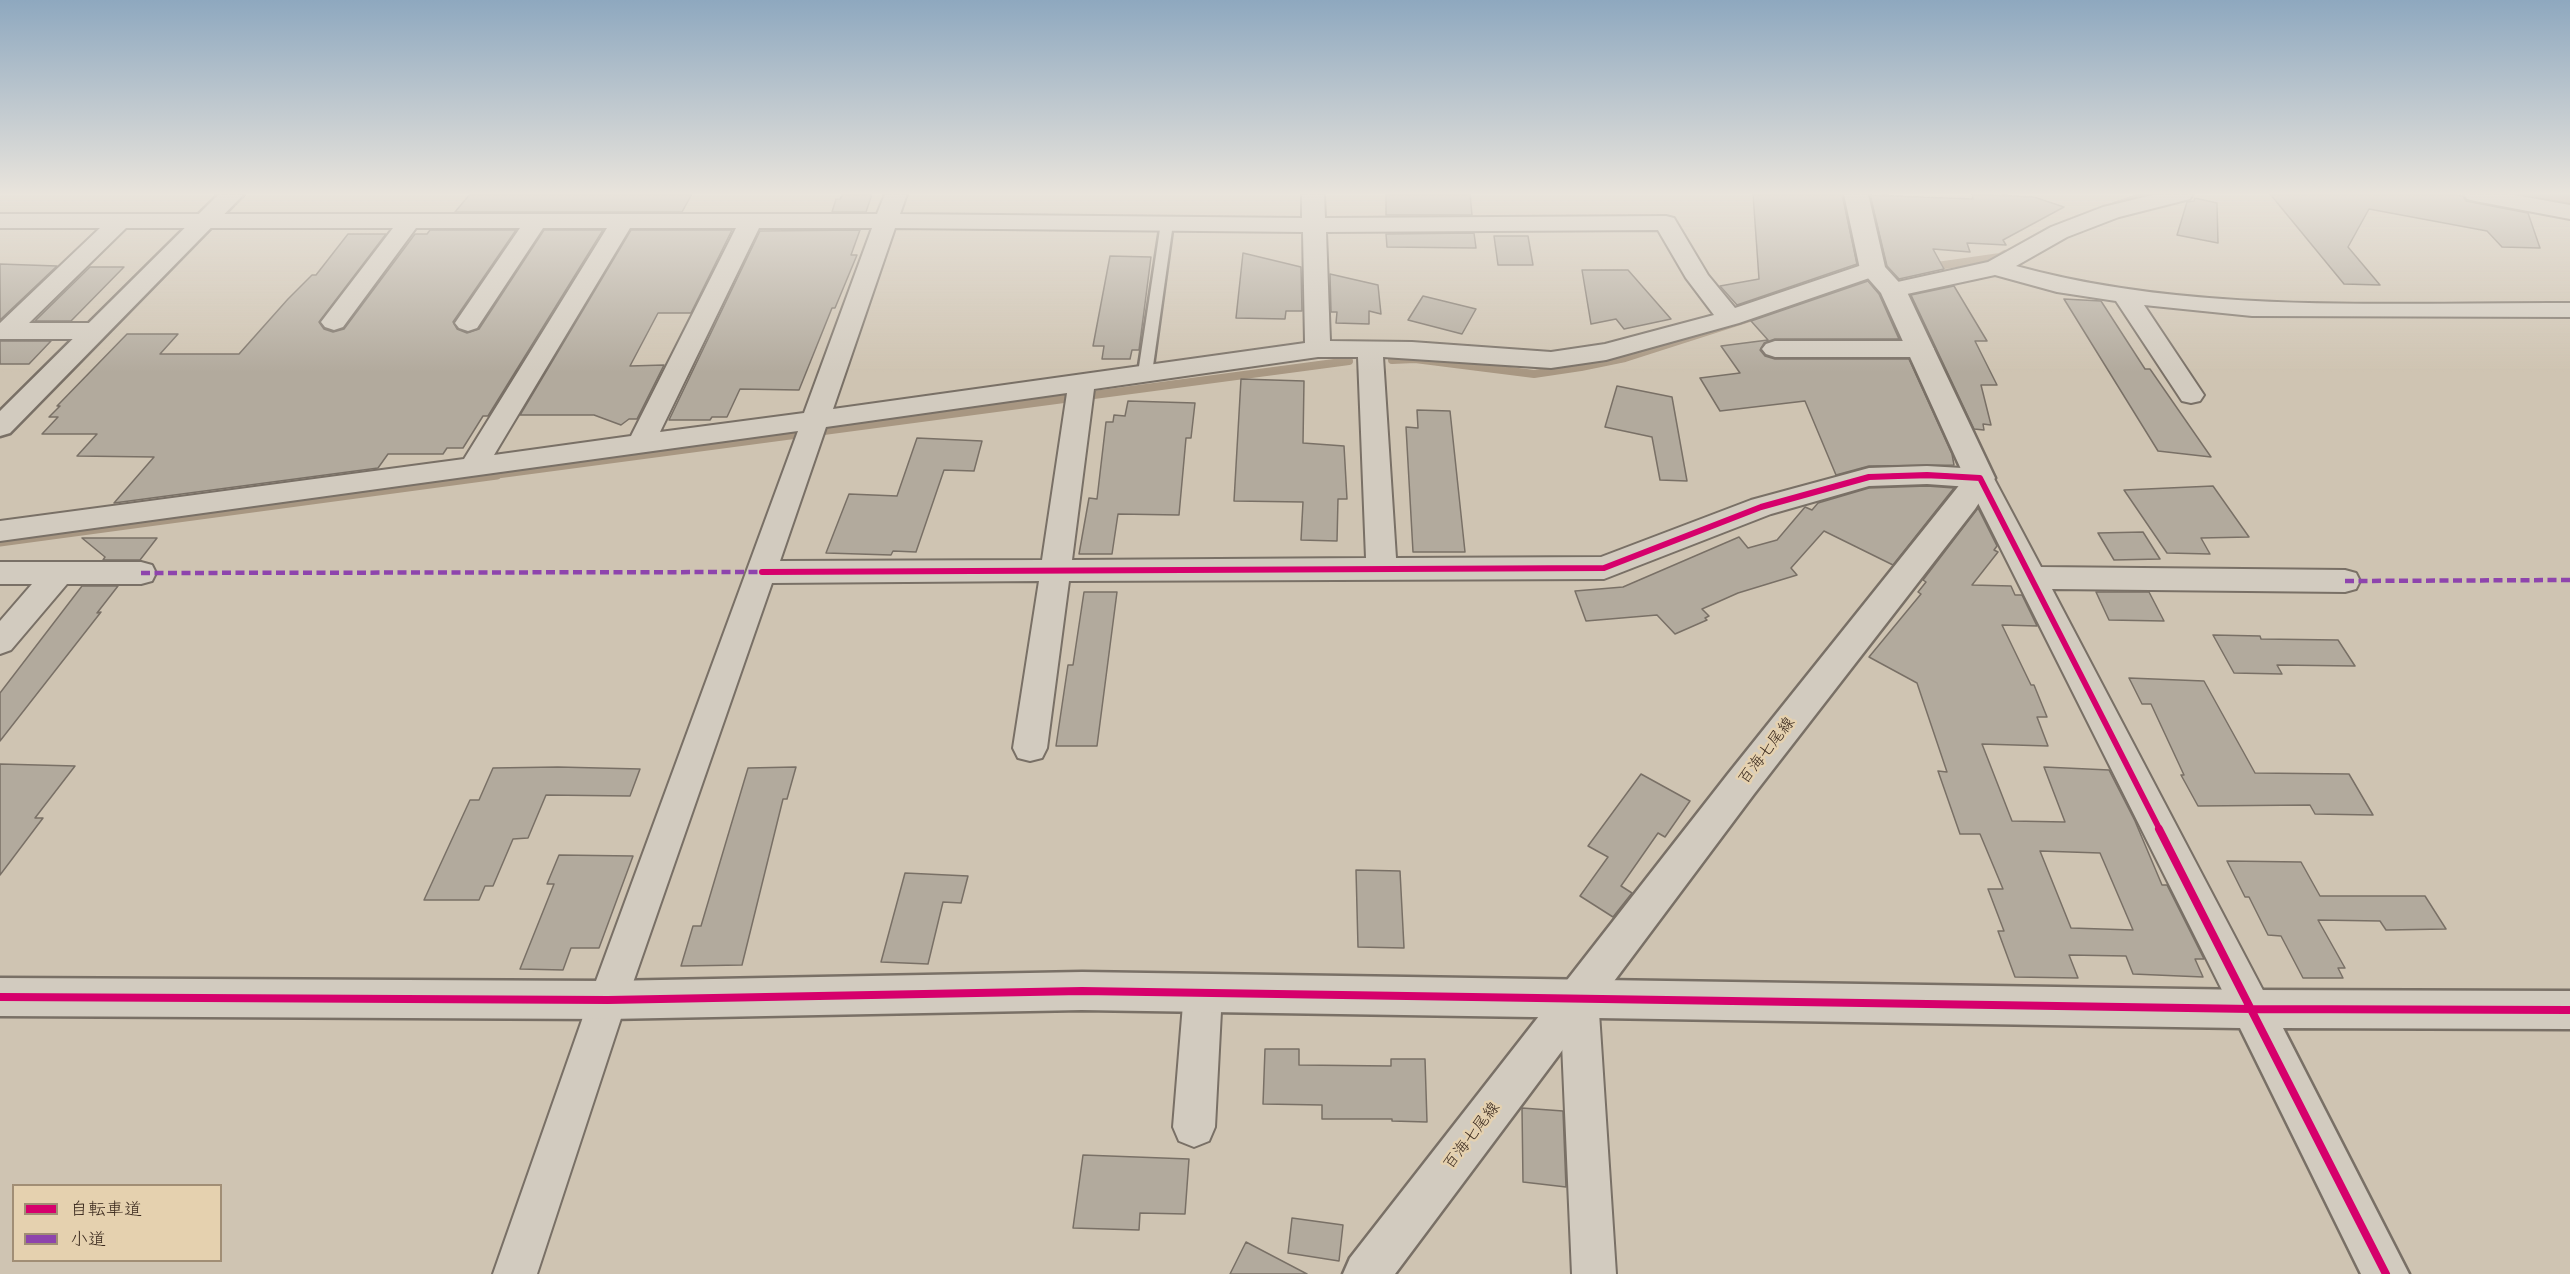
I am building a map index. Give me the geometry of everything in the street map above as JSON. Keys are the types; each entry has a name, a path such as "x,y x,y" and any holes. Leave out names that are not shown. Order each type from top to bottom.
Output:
{"street":[{"path":"3,331 85,253"},
{"path":"0,427 173,253"},
{"path":"334,322 385,253"},
{"path":"468,323 514,253"},
{"path":"473,466 603,253"},
{"path":"641,444 735,253"},
{"path":"515,1274 608,1000 876,253"},
{"path":"1315,253 1318,349"},
{"path":"1684,253 1698,278 1730,318"},
{"path":"1874,253 1882,279 1921,349 1980,478 2386,1274"},
{"path":"1996,268 2021,253"},
{"path":"0,531 641,444 814,428 1082,382 1318,349 1412,350 1551,360 1606,352 1882,279 1996,268 2057,285 2177,302 2253,309 2570,310"},
{"path":"2125,295 2191,394"},
{"path":"3,331 95,331"},
{"path":"1370,349 1382,570"},
{"path":"1775,349 1921,349"},
{"path":"1030,748 1082,382"},
{"path":"762,572 1604,568 1761,507 1869,477 1927,475 1980,478"},
{"name":"百海七尾線","path":"1366,1274 1756,765 1964,502 1980,478"},
{"path":"0,573 141,573"},
{"path":"0,642 59,573"},
{"path":"2032,578 2345,581"},
{"path":"0,997 608,1000 1082,991 2252,1009 2570,1010"},
{"path":"1194,1127 1203,992"},
{"path":"1579,997 1594,1274"}],"lane":[{"path":"1145,374 1163,253"}],"building":[{"path":"333,253 371,253 319,322 324,329 333,332 344,329 400,253 500,253 453,322 457,329 467,333 479,329 529,253 588,253 488,416 483,416 463,448 447,448 443,454 388,454 378,468 114,503 154,457 77,456 97,434 42,434 58,417 49,417 60,406 57,406 127,334 178,334 160,354 239,354 288,299 312,275 316,275"},
{"path":"617,253 720,253 691,313 658,313 630,366 664,365 637,419 629,419 621,425 594,415 520,415"},
{"path":"749,253 857,255 835,308 832,308 799,390 740,389 727,417 712,417 710,420 669,420"},
{"path":"1243,253 1301,267 1302,311 1286,311 1285,319 1236,318"},
{"path":"1496,253 1531,253 1533,265 1498,265"},
{"path":"1757,253 1855,253 1857,264 1737,305 1720,286 1759,279"},
{"path":"1884,253 1935,253 1944,269 1899,279 1887,266"},
{"path":"2319,253 2353,253 2380,285 2344,284"},
{"path":"1110,256 1151,257 1139,350 1132,350 1130,359 1102,359 1104,346 1093,346"},
{"path":"0,264 57,266 0,320"},
{"path":"90,267 124,267 71,321 35,321"},
{"path":"1582,270 1628,270 1671,319 1624,329 1616,319 1591,324"},
{"path":"1330,274 1378,285 1381,314 1369,311 1369,324 1336,323 1337,312 1331,312"},
{"path":"1868,281 1879,294 1899,339 1775,339 1764,343 1760,350 1765,356 1775,359 1909,359 1952,454 1954,465 1869,466 1836,475 1805,401 1720,411 1700,378 1740,373 1721,346 1768,340 1751,321"},
{"path":"1954,286 1987,341 1975,341 1997,385 1981,385 1991,425 1983,424 1984,430 1974,429 1911,295"},
{"path":"1423,296 1476,309 1462,334 1408,320"},
{"path":"2064,299 2101,301 2145,369 2150,369 2211,457 2158,451"},
{"path":"0,341 51,341 29,364 0,364"},
{"path":"1241,379 1304,381 1303,443 1344,446 1347,499 1338,499 1337,541 1301,540 1303,502 1234,501"},
{"path":"1617,386 1672,397 1687,481 1660,480 1652,437 1605,427"},
{"path":"1128,401 1195,403 1191,438 1186,438 1179,515 1118,514 1112,554 1079,554 1089,498 1097,499 1106,422 1113,422 1114,415 1125,416"},
{"path":"1417,410 1450,411 1465,552 1413,552 1406,427 1418,428"},
{"path":"917,438 982,441 974,471 944,470 916,552 893,551 891,555 826,553 849,494 897,496"},
{"path":"1927,486 1954,488 1893,565 1824,531 1791,568 1797,575 1738,593 1702,609 1709,616 1705,618 1707,620 1675,634 1657,615 1586,621 1575,591 1623,587 1739,537 1748,548 1777,540 1805,507 1812,510 1818,503 1869,488"},
{"path":"2213,486 2249,537 2201,538 2210,554 2167,553 2124,490"},
{"path":"1978,508 1997,546 1994,550 1998,552 1972,585 2011,586 2015,595 2022,595 2037,626 2002,625 2031,685 2034,685 2047,717 2037,717 2048,746 1982,744 2012,821 2065,822 2044,767 2109,770 2135,821 2162,885 2167,885 2204,959 2195,959 2203,977 2133,974 2126,956 2069,955 2078,978 2015,977 1998,931 2004,931 1988,889 2003,889 1980,834 1960,834 1938,771 1947,772 1917,683 1869,657 1921,594 1918,592 1926,582 1923,580","holes":["2040,851 2100,853 2133,930 2071,928"]},
{"path":"2143,532 2160,559 2114,560 2098,533"},
{"path":"82,538 157,538 140,560 103,560 105,557"},
{"path":"82,586 118,586 97,613 101,612 0,741 0,693"},
{"path":"1084,592 1117,592 1097,746 1056,746 1068,665 1073,665"},
{"path":"2096,592 2149,592 2164,621 2109,620"},
{"path":"2213,635 2260,636 2261,639 2338,640 2355,666 2277,665 2282,674 2234,673"},
{"path":"2129,678 2204,681 2255,773 2349,774 2373,815 2315,814 2310,805 2198,806 2181,775 2184,775 2151,704 2142,704"},
{"path":"0,764 75,766 35,818 43,818 0,875"},
{"path":"796,767 787,799 783,799 742,965 681,966 693,926 701,926 748,768"},
{"path":"493,768 640,769 630,796 546,795 528,838 513,839 493,886 485,886 479,900 424,900 470,800 479,800"},
{"path":"1641,774 1690,801 1665,837 1658,833 1621,886 1632,893 1613,917 1580,896 1608,857 1588,846"},
{"path":"559,855 633,856 599,948 571,948 563,970 520,969 554,884 547,884"},
{"path":"2227,861 2301,862 2320,896 2425,896 2446,929 2386,930 2380,921 2318,920 2345,968 2338,968 2343,978 2303,978 2281,936 2268,935"},
{"path":"1356,870 1400,871 1404,948 1358,947"},
{"path":"905,873 968,876 961,903 943,902 928,964 881,962"},
{"path":"1265,1049 1299,1049 1299,1065 1391,1066 1391,1059 1425,1059 1427,1122 1392,1121 1392,1119 1322,1119 1322,1105 1263,1104"},
{"path":"1522,1108 1563,1111 1566,1187 1523,1182"},
{"path":"1083,1155 1189,1159 1185,1214 1140,1213 1139,1230 1073,1228"},
{"path":"1292,1218 1343,1225 1339,1261 1288,1253"},
{"path":"1246,1242 1307,1274 1230,1274"}],"waterway":[{"path":"1930,267 2000,257 2005,254"},
{"path":"1392,360 1415,359 1534,374 1581,367 1625,358 1862,282 1905,271"},
{"path":"486,476 1349,361"},
{"path":"0,542 497,475"}],"marked path":[{"path":"141,573 762,572"},
{"path":"2345,581 2570,580"}],"cycle path":[{"path":"762,572 1604,568 1761,507 1869,477 1927,475 1980,478 2386,1274"},
{"path":"0,997 608,1000 1082,991 2252,1009 2570,1010"}]}
